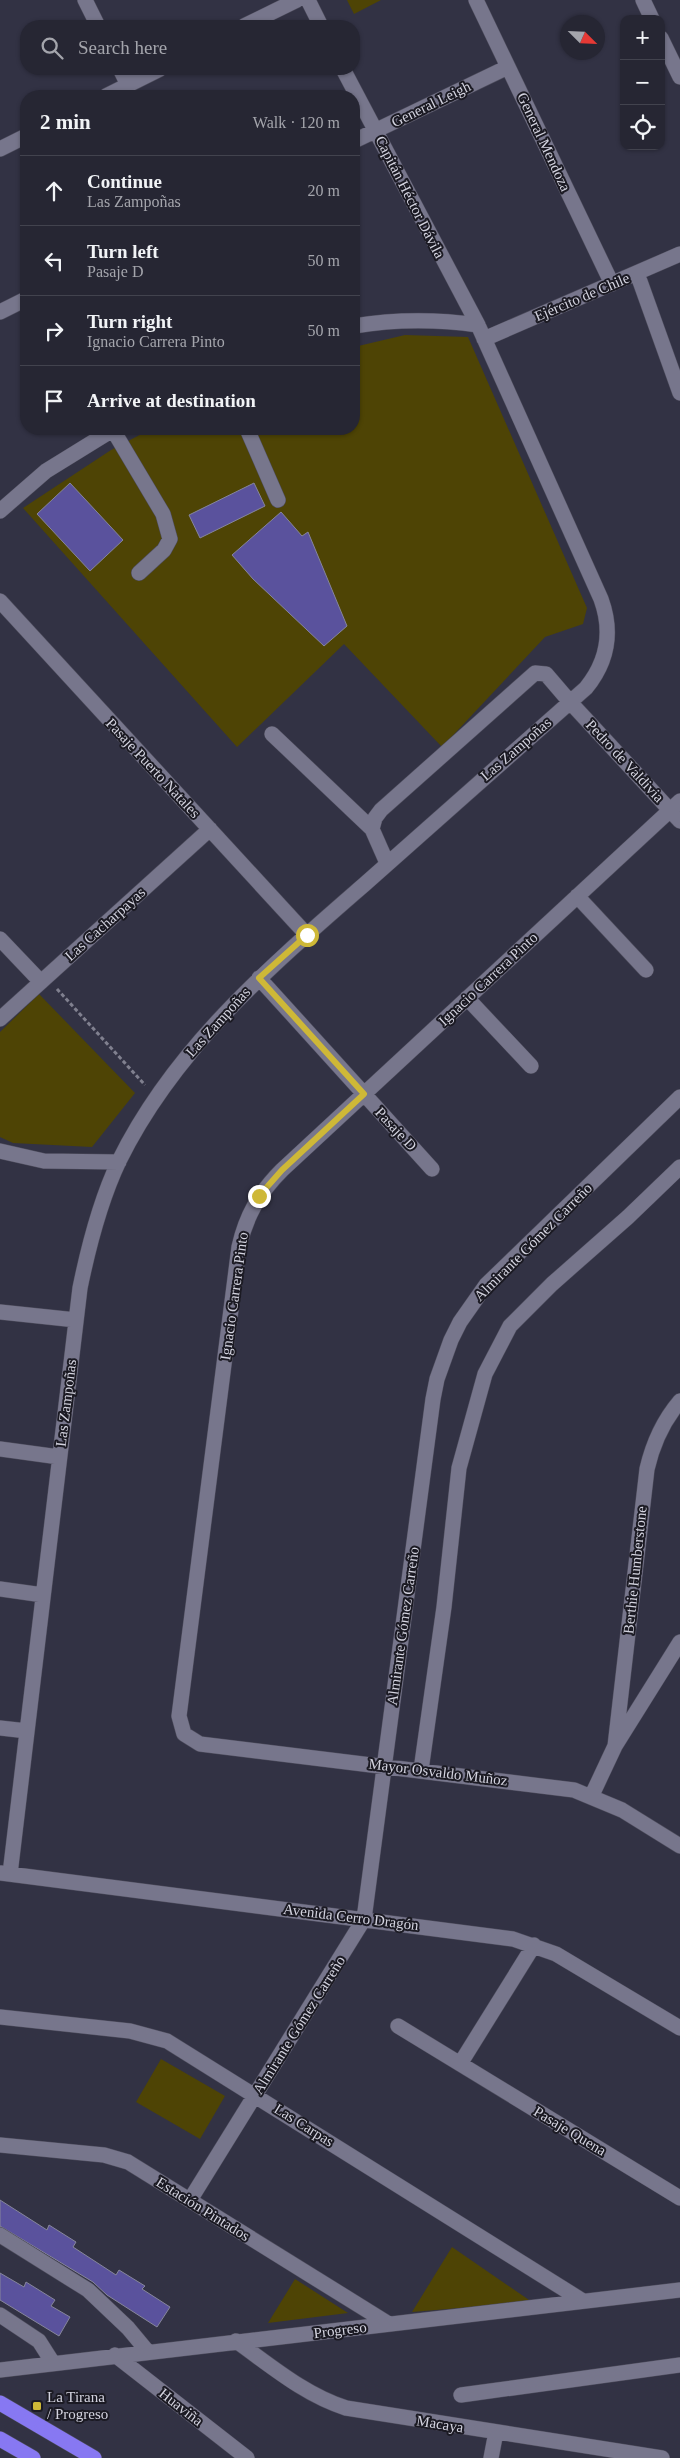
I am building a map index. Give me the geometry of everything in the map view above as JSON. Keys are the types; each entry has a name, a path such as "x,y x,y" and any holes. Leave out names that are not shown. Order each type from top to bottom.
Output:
{"highway":[{"path":"0,2403 94,2458"},
{"path":"0,2438 32,2458"}],"street":[{"path":"85,0 95,20"},
{"path":"256,20 296,0"},
{"path":"308,0 318,20"},
{"name":"General Mendoza","path":"476,0 612,284"},
{"path":"643,0 650,15"},
{"path":"665,46 680,77"},
{"name":"General Leigh","path":"360,138 508,67"},
{"path":"123,75 128,85"},
{"path":"118,90 148,75"},
{"name":"Capitán Héctor Dávila","path":"346,75 354,90"},
{"name":"Capitán Héctor Dávila","path":"360,100 478,325"},
{"path":"0,149 20,139"},
{"name":"Ejército de Chile","path":"484,339 680,254"},
{"path":"636,273 675,364 680,393"},
{"path":"0,312 20,302"},
{"path":"360,325 425,320 478,325"},
{"name":"Las Zampoñas","path":"5,1873 27,1732 83,1272 95,1224 119,1162 156,1097 208,1031 259,978 570,702 594,678 608,644 606,613 478,325"},
{"path":"0,511 46,472 105,435"},
{"path":"117,435 163,514 170,540 164,550 138,573"},
{"path":"250,435 278,500"},
{"name":"Pasaje Puerto Natales","path":"0,602 307,935"},
{"name":"Pedro de Valdivia","path":"372,829 375,818 381,810 535,673 546,674 570,702 677,811"},
{"path":"272,734 372,829 387,863"},
{"name":"Ignacio Carrera Pinto","path":"184,1734 179,1716 239,1247 244,1228 255,1203 270,1182 467,998 577,896 677,811"},
{"name":"Las Cacharpayas","path":"0,1019 210,830"},
{"path":"577,896 646,970"},
{"path":"0,939 43,980"},
{"name":"Pasaje D","path":"259,978 432,1169"},
{"path":"467,998 530,1066"},
{"name":"Almirante Gómez Carreño","path":"190,2200 364,1919 433,1399 437,1379 451,1340 460,1322 486,1285 680,1097"},
{"path":"0,1151 44,1160 119,1162"},
{"path":"421,1770 444,1607 459,1468 486,1374 510,1326 552,1284 628,1217 680,1167"},
{"path":"0,1312 76,1320"},
{"name":"Berthie Humberstone","path":"615,1746 647,1469 660,1430 680,1401"},
{"path":"0,1449 59,1457"},
{"path":"0,1589 43,1595"},
{"name":"Berthie Humberstone","path":"592,1795 615,1746 680,1642"},
{"path":"0,1728 27,1732"},
{"name":"Mayor Osvaldo Muñoz","path":"184,1734 200,1744 556,1786 592,1795 622,1810 680,1846"},
{"name":"Avenida Cerro Dragón","path":"5,1873 491,1935 534,1945 577,1966 680,2028"},
{"path":"460,2064 534,1945"},
{"name":"Las Carpas","path":"0,2017 130,2031 157,2036 255,2094 583,2301"},
{"name":"Pasaje Quena","path":"398,2026 680,2198"},
{"name":"Estación Pintados","path":"0,2145 116,2157 190,2200 389,2324"},
{"path":"0,2235 88,2290 128,2328 148,2352"},
{"name":"Progreso","path":"0,2370 680,2290"},
{"path":"0,2315 39,2342 53,2363"},
{"name":"Macaya","path":"236,2342 304,2389 331,2403 360,2411 662,2458"},
{"name":"Huaviña","path":"115,2355 247,2458"},
{"path":"461,2395 680,2365"},
{"path":"491,2458 496,2432"}],"path":[{"path":"43,980 156,1097"}],"shaded area":[{"path":"347,0 381,0 354,14"},
{"path":"405,335 468,337 587,608 583,624 545,637 442,747 344,644 237,747 23,508 111,450 140,435 360,435 360,346"},
{"path":"39,994 135,1093 92,1147 13,1143 0,1137 0,1032"},
{"path":"161,2059 225,2096 200,2139 136,2102"},
{"path":"452,2247 532,2302 412,2312"},
{"path":"295,2279 348,2313 268,2323"}],"building":[{"path":"70,483 123,540 90,571 37,514"},
{"path":"254,483 265,506 200,538 189,515"},
{"path":"281,512 302,536 308,532 347,626 324,646 253,579 232,555"},
{"path":"0,2200 47,2230 49,2225 76,2242 73,2247 116,2275 119,2270 145,2286 142,2289 170,2307 157,2327 107,2295 93,2282 0,2226"},
{"path":"0,2273 24,2287 26,2282 55,2300 51,2306 70,2317 59,2336 0,2300"}],"place":[{"name":"La Tirana / Progreso","path":"37,2406"}],"route":[{"path":"259,1196 282,1170 364,1094 259,978 307,935"}]}
